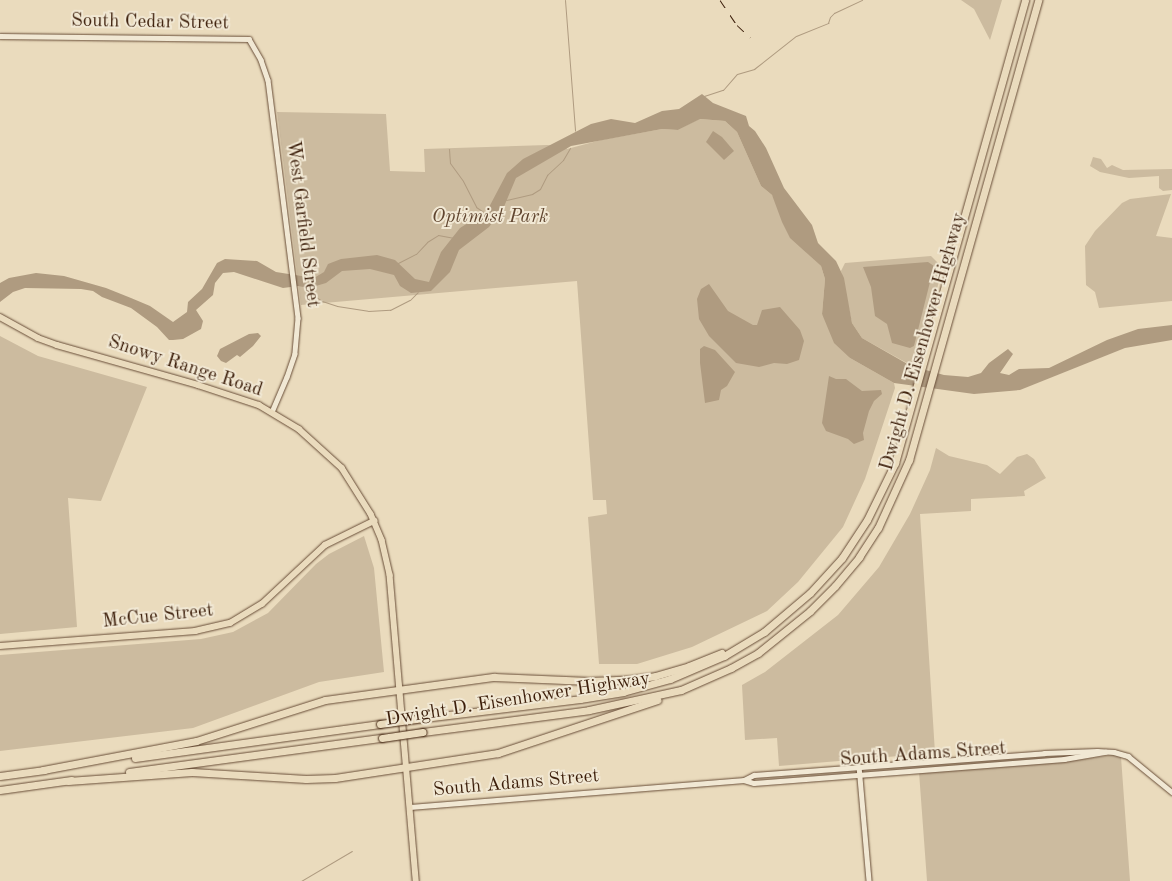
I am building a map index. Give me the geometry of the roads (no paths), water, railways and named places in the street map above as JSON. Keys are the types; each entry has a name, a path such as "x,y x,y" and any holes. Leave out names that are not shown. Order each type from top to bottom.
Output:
{"highway":[{"name":"Dwight D. Eisenhower Highway","path":"0,776 623,692 670,679 739,648 785,616 810,593 856,539 882,494 895,463 927,355 1025,0"},
{"name":"Dwight D. Eisenhower Highway","path":"0,790 589,710 681,690 732,668 758,653 810,611 835,586 859,557 894,496 909,460 928,398 1038,0"},
{"path":"43,770 170,748 304,705 400,688 494,677 607,681 655,676 689,666 725,651 751,636 810,593"},
{"path":"68,781 192,772 306,779 334,778 498,753 661,699 681,690"}],"main road":[{"name":"Snowy Range Road","path":"1,318 38,338 57,345 198,385 239,398 272,412 299,429 336,461 354,484 382,540 390,575 416,881"},
{"name":"McCue Street","path":"0,646 208,629 230,623 262,604 325,545 374,521"}],"street":[{"name":"South Cedar Street","path":"0,36 249,39"},
{"name":"West Garfield Street","path":"249,39 261,60 268,80 298,325 295,354 288,378 272,412"},
{"name":"South Adams Street","path":"744,780 754,775 859,766 1069,751 1105,752 1128,756 1172,792"},
{"name":"South Adams Street","path":"410,807 744,780 754,783 1064,759 1105,752"},
{"path":"859,766 869,881"}],"waterway":[{"path":"565,0 575,131"},
{"path":"704,96 723,90 737,74 754,69 796,36 828,23 834,13 862,0"},
{"path":"506,200 532,194 540,189 547,175 563,160 570,148"},
{"path":"449,149 450,163 463,181 476,207 485,213"},
{"path":"398,263 416,254 427,242 438,235 453,238"},
{"path":"312,287 316,297 322,301 337,306 368,311 390,310 410,300 418,292"},
{"path":"301,881 352,851"}],"railway":[{"path":"720,0 737,25 750,37"}],"park label":[{"name":"Optimist Park","path":"490,218"}]}
